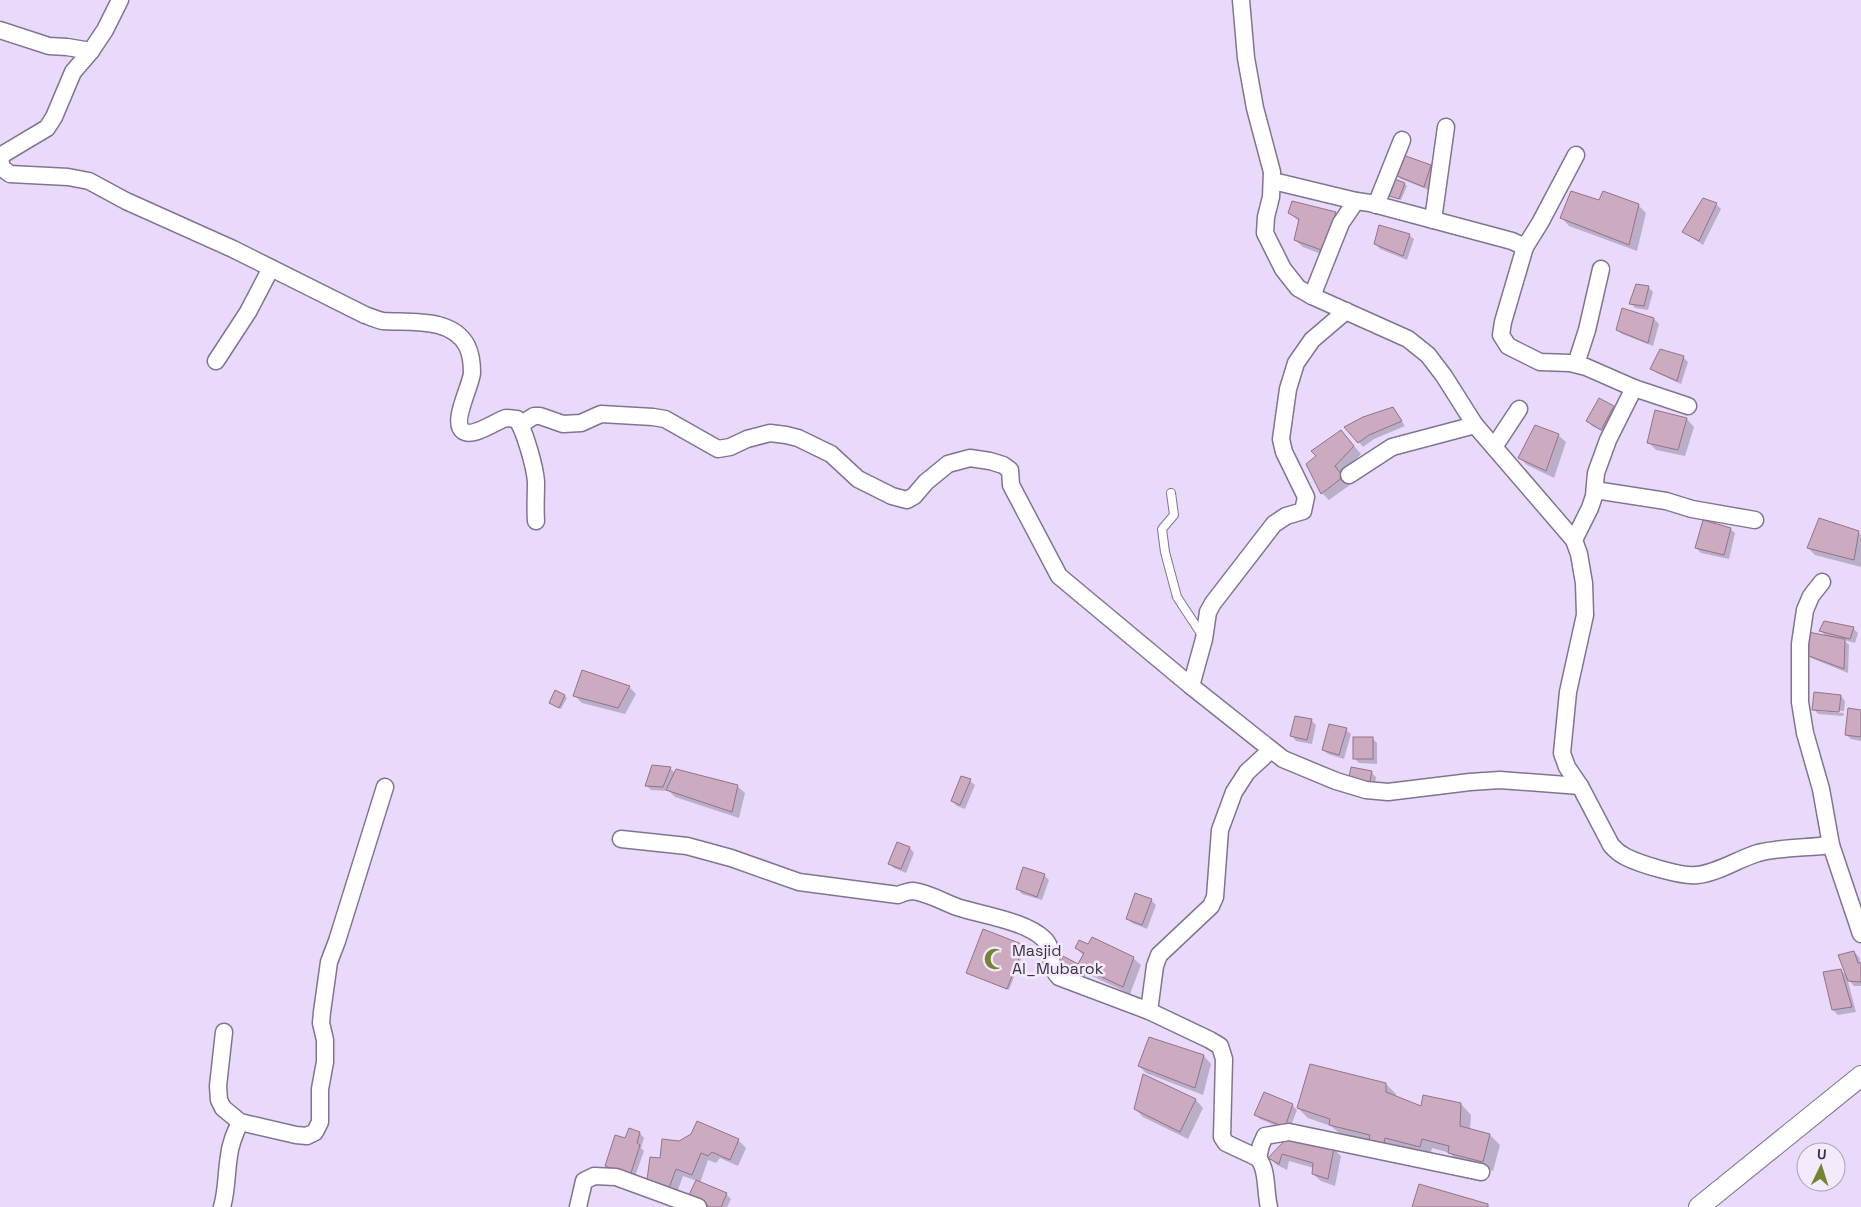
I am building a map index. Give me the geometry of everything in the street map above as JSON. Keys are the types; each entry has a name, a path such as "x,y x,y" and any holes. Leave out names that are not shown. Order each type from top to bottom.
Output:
{"street":[{"path":"120,0 105,30 91,51 73,72 54,117 47,128 0,157 2,168 10,174 68,177 89,181 126,201 271,268 365,315 381,320 439,325 454,332 466,345 471,359 472,373 460,412 459,425 469,433 484,429 508,418 517,419 533,463 536,482 534,506 536,521"},
{"path":"1241,0 1246,58 1255,108 1271,162 1272,197 1266,217 1265,233 1283,269 1298,288 1408,339 1428,355 1476,425 1574,540 1579,554 1584,583 1585,615 1568,692 1562,753 1567,767 1580,786 1611,845 1626,857 1688,875 1708,873 1759,853 1831,844"},
{"path":"0,30 49,46 91,51"},
{"path":"1433,220 1446,127"},
{"path":"1376,205 1402,140"},
{"path":"1576,155 1525,247 1503,322 1501,336 1508,346 1540,362 1576,364 1634,388 1688,406"},
{"path":"1272,181 1376,205 1512,241 1525,247"},
{"path":"1312,296 1341,223 1356,201"},
{"path":"216,361 248,312 271,268"},
{"path":"1576,364 1587,330 1601,269"},
{"path":"1190,686 1204,639 1208,612 1212,603 1274,524 1286,516 1303,511 1306,497 1284,452 1281,439 1288,389 1296,363 1312,340 1346,311"},
{"path":"1574,540 1590,508 1596,472 1608,440 1634,388"},
{"path":"1494,447 1519,409"},
{"path":"520,424 534,416 540,416 563,424 581,423 601,414 653,417 665,419 718,449 730,447 747,439 770,433 786,435 798,438 831,454 858,479 892,496 907,500 914,496 926,482 948,464 970,458 1003,465 1010,470 1010,485 1059,576 1190,686 1283,759 1336,781 1366,790 1388,792 1500,780 1580,786"},
{"path":"1349,475 1392,447 1476,425"},
{"path":"1594,490 1666,500 1692,509 1755,520"},
{"path":"1822,582 1805,610 1800,644 1800,702 1805,732 1821,789 1831,844 1861,934"},
{"path":"1149,1011 1155,966 1160,955 1211,906 1215,897 1220,830 1234,792 1247,772 1272,750"},
{"path":"224,1032 218,1078 219,1100 223,1108 240,1122 307,1136 315,1132 319,1127 320,1090 325,1062 321,1023 329,962 385,787"},
{"path":"621,839 687,846 731,858 799,882 898,895 913,891 1019,925 1039,935 1049,944 1051,966 1059,977 1149,1011 1220,1046 1224,1059 1222,1138 1226,1143 1258,1158 1264,1168 1269,1207"},
{"path":"1699,1207 1861,1076"},
{"path":"222,1207 228,1181 229,1155 232,1140 240,1122"},
{"path":"1258,1158 1265,1136 1289,1132 1481,1172"},
{"path":"578,1207 584,1181 594,1176 616,1177 698,1207"}],"lane":[{"path":"1171,493 1174,515 1162,529 1165,552 1177,597 1204,639"}],"building":[{"path":"1403,155 1431,165 1424,187 1395,175"},
{"path":"1392,178 1405,183 1399,199 1386,195"},
{"path":"1571,191 1599,200 1603,191 1639,204 1629,245 1560,218"},
{"path":"1703,198 1717,203 1699,241 1682,232"},
{"path":"1292,201 1336,212 1324,251 1294,240 1299,219 1288,213"},
{"path":"1379,225 1410,234 1403,256 1374,244"},
{"path":"1636,284 1649,286 1644,306 1629,304"},
{"path":"1622,308 1654,318 1648,343 1616,330"},
{"path":"1660,349 1684,356 1677,381 1650,369"},
{"path":"1599,398 1614,406 1601,430 1586,421"},
{"path":"1393,407 1402,421 1369,435 1358,443 1344,427 1363,417"},
{"path":"1655,410 1687,418 1678,450 1647,443"},
{"path":"1535,425 1559,434 1546,471 1518,458"},
{"path":"1341,430 1354,446 1335,466 1343,477 1321,494 1306,464 1316,456 1311,451"},
{"path":"1819,518 1859,531 1854,560 1807,548"},
{"path":"1703,520 1731,528 1724,555 1695,548"},
{"path":"1824,621 1854,627 1850,639 1819,631"},
{"path":"1808,632 1845,639 1844,669 1804,654"},
{"path":"582,670 630,686 618,708 573,696"},
{"path":"555,690 565,695 559,708 549,703"},
{"path":"1814,692 1841,695 1839,712 1812,710"},
{"path":"1848,708 1861,710 1861,737 1845,735"},
{"path":"1295,716 1312,719 1307,740 1290,736"},
{"path":"1329,724 1347,728 1339,755 1322,750"},
{"path":"1353,737 1373,737 1373,759 1353,759"},
{"path":"652,765 671,767 663,787 645,786"},
{"path":"1351,767 1372,771 1369,786 1348,782"},
{"path":"676,769 738,785 732,812 666,790"},
{"path":"961,776 971,779 960,805 951,801"},
{"path":"897,842 910,847 901,869 888,864"},
{"path":"1023,867 1045,874 1037,897 1016,889"},
{"path":"1135,893 1152,899 1142,925 1126,919"},
{"name":"Masjid Al_Mubarok","path":"983,929 1024,945 1007,989 966,973"},
{"path":"1092,937 1134,957 1123,987 1079,966 1075,977 1059,971 1063,956 1078,964 1084,953 1075,948 1079,940 1088,944"},
{"path":"1854,951 1858,963 1861,963 1861,982 1848,981 1838,955"},
{"path":"1841,969 1852,1007 1832,1010 1823,972"},
{"path":"1149,1037 1204,1055 1195,1088 1138,1066"},
{"path":"1310,1064 1386,1083 1386,1092 1421,1106 1423,1095 1461,1103 1460,1126 1490,1134 1483,1162 1448,1153 1449,1146 1422,1139 1420,1147 1385,1138 1383,1147 1368,1143 1370,1135 1329,1125 1330,1119 1297,1108"},
{"path":"1143,1074 1196,1099 1180,1132 1134,1109"},
{"path":"1264,1092 1293,1104 1285,1127 1254,1115"},
{"path":"697,1121 739,1139 730,1160 712,1152 708,1156 701,1153 692,1175 676,1169 669,1188 647,1180 650,1157 660,1158 662,1139 679,1141 691,1134"},
{"path":"629,1128 640,1132 637,1143 640,1145 630,1176 605,1166 615,1135 625,1138"},
{"path":"1288,1137 1334,1148 1328,1179 1312,1174 1313,1163 1282,1154 1279,1164 1268,1158"},
{"path":"696,1180 727,1193 721,1207 710,1207 688,1197"},
{"path":"1419,1184 1488,1204 1488,1207 1412,1207"}],"place":[{"name":"Masjid Al_Mubarok","path":"995,959"}]}
